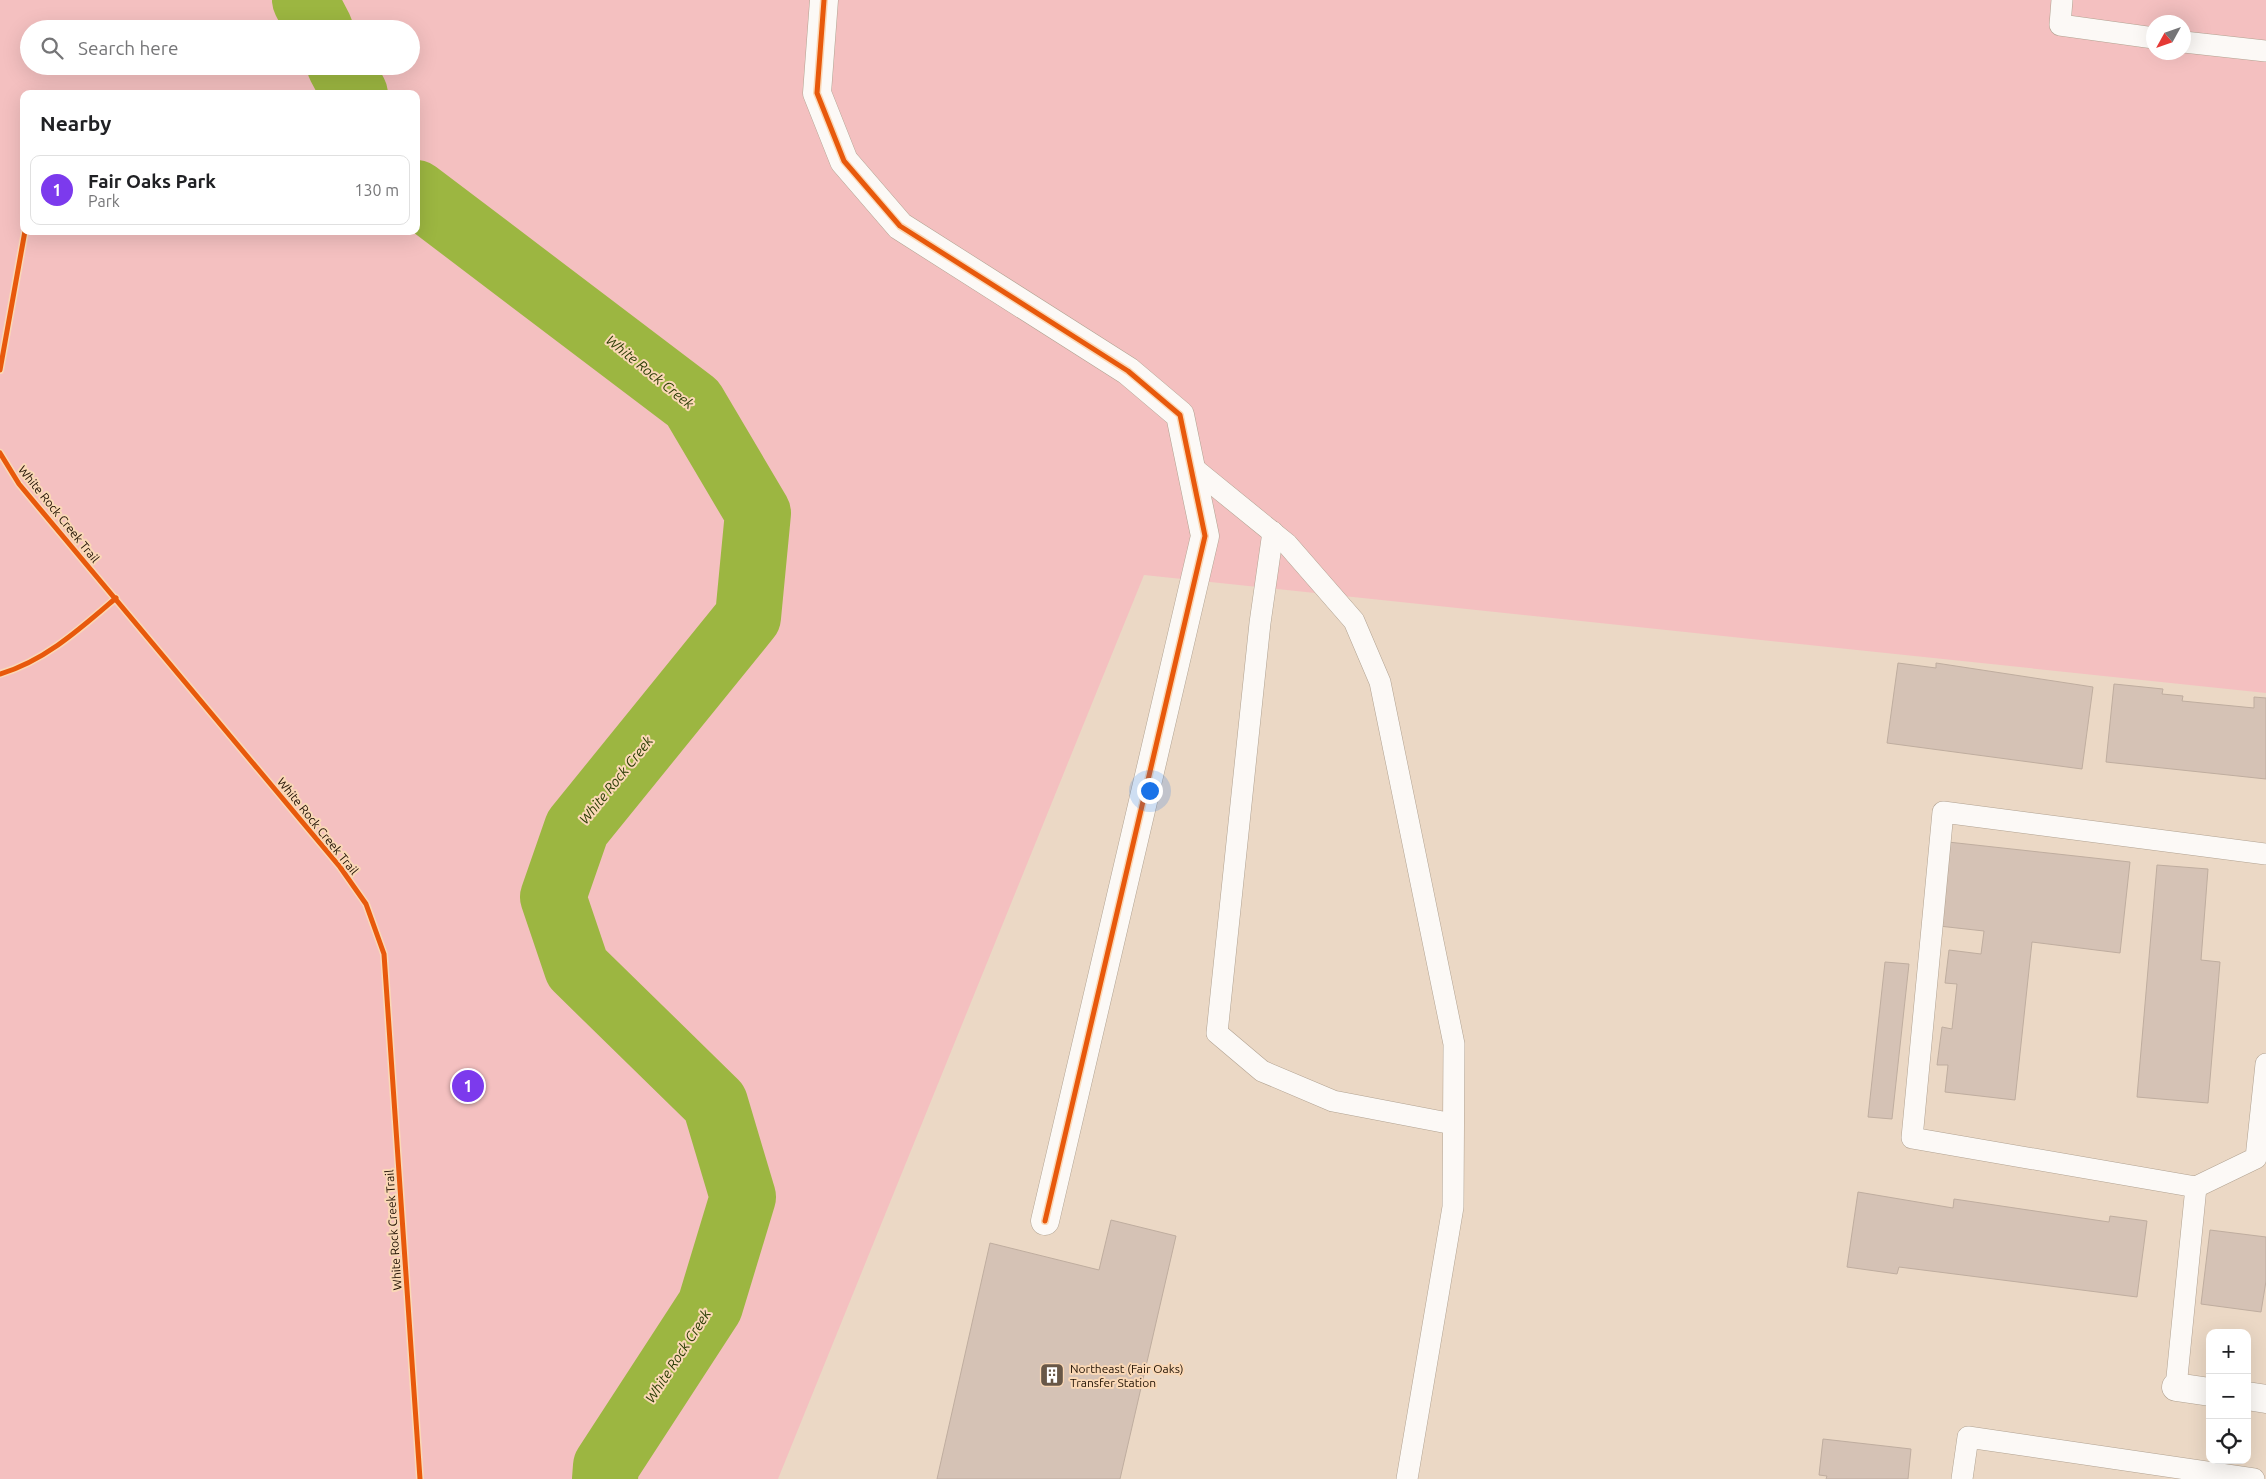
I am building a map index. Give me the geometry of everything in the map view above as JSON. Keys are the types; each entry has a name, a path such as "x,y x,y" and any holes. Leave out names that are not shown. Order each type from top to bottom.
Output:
{"street":[{"path":"824,0 817,93 844,161 900,226 1128,371 1180,415 1205,536 1045,1221"},
{"path":"2176,1387 2206,1391"},
{"path":"2251,1397 2266,1399"}],"lane":[{"path":"2062,0 2060,25 2146,37"},
{"path":"2191,43 2266,51"},
{"path":"1191,466 1287,544 1354,621 1380,682 1454,1044 1453,1208 1407,1479"},
{"path":"1272,532 1259,633 1217,1033 1262,1071 1333,1101 1453,1124"},
{"path":"2266,854 1943,812 1912,1138 2196,1187 2256,1158 2266,1064"},
{"path":"2176,1387 2196,1187"},
{"path":"1962,1479 1968,1437 2254,1479"}],"shaded area":[{"path":"0,0 2266,0 2266,693 1144,575 778,1479 0,1479"}],"building":[{"path":"1898,663 1936,668 1936,663 2093,687 2082,769 1887,743"},
{"path":"2114,684 2163,689 2162,694 2183,696 2182,701 2254,708 2254,697 2266,698 2266,779 2106,762"},
{"path":"1948,842 2130,862 2120,953 2032,942 2015,1100 1945,1092 1948,1065 1937,1065 1942,1027 1952,1029 1957,984 1945,983 1949,950 1981,954 1984,931 1939,926"},
{"path":"2157,865 2208,869 2201,960 2220,962 2208,1103 2137,1097"},
{"path":"1885,962 1909,964 1892,1119 1868,1117"},
{"path":"1858,1192 1953,1208 1954,1199 2109,1222 2110,1216 2147,1221 2137,1297 1899,1267 1897,1274 1847,1267"},
{"name":"Northeast (Fair Oaks) Transfer Station","path":"1111,1220 1176,1236 1120,1479 937,1479 990,1243 1099,1270"},
{"path":"2210,1230 2266,1237 2266,1281 2261,1312 2201,1304"},
{"path":"1823,1439 1911,1449 1908,1479 1826,1479 1827,1476 1819,1475"}],"waterway":[{"name":"White Rock Creek","path":"305,0 315,20"},
{"name":"White Rock Creek","path":"345,75 353,90"},
{"name":"White Rock Creek","path":"420,196 693,403 758,513 748,617 577,828 553,897 577,968 715,1103 743,1197 710,1306 606,1466 605,1479"}],"cycle path":[{"path":"824,0 817,93 844,161 900,226 1128,371 1180,415 1205,536 1045,1221"},
{"path":"0,370 24,235"},
{"name":"White Rock Creek Trail","path":"0,453 19,484 340,867 366,904 384,954 420,1479"},
{"path":"0,674 32,661 47,652 76,632 116,598"}],"place":[{"name":"Fair Oaks Park","path":"468,1086"},
{"name":"Northeast (Fair Oaks) Transfer Station","path":"1052,1375"}]}
